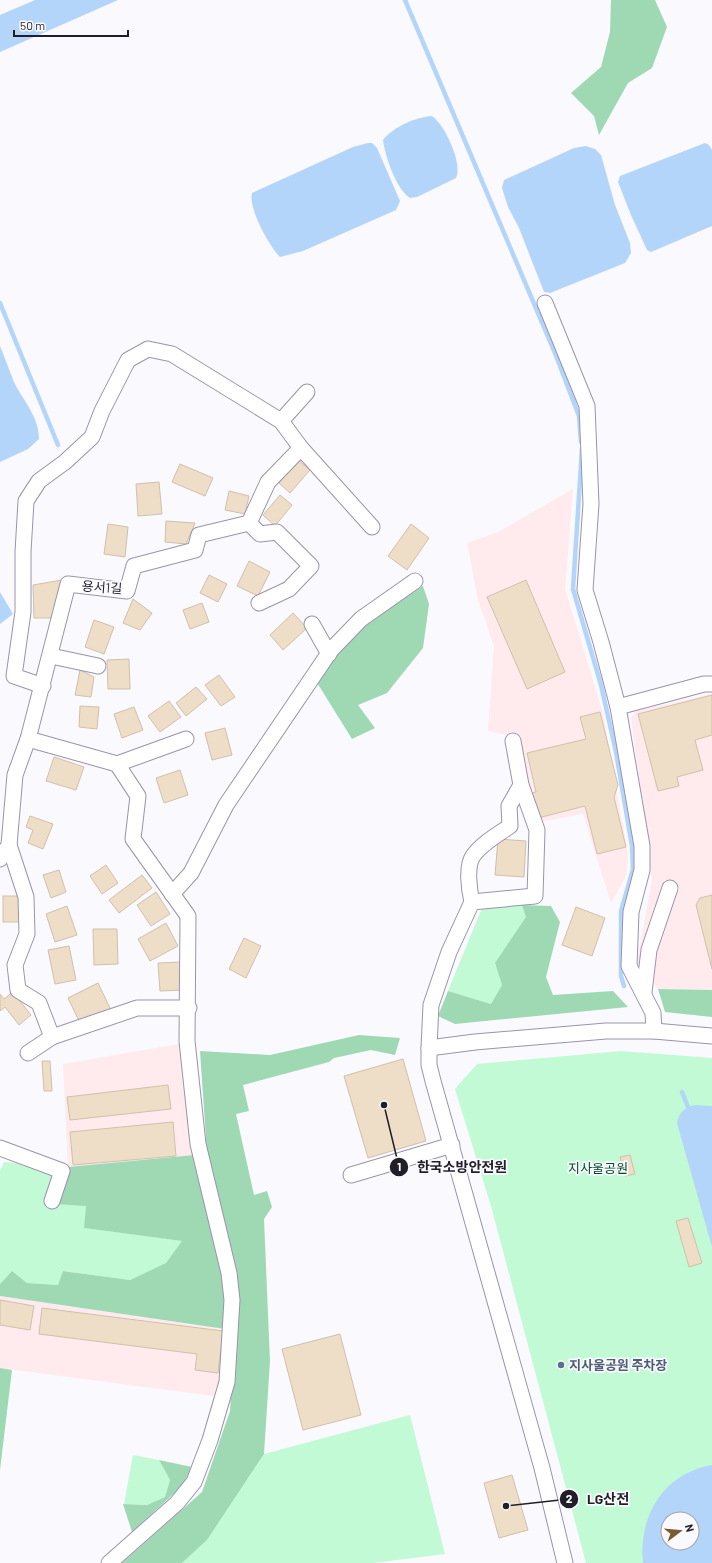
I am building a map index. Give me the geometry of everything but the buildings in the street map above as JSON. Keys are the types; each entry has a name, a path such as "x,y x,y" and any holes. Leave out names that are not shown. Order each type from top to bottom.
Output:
{"street":[{"path":"545,303 587,406 591,504 585,590 601,642 618,707 642,846 642,870 631,912 630,966 653,1013 654,1032"},
{"path":"43,686 14,676 23,612 23,552 26,501 40,481 65,462 92,437 102,411 128,360 148,349 172,354 281,421 301,448 372,527"},
{"path":"281,421 307,392"},
{"path":"259,603 289,589 311,566 277,532 260,534 249,523 268,482 301,448"},
{"name":"용서1길","path":"0,859 9,845 15,775 28,739 43,686 68,584 127,591 134,566 195,550 199,535 249,523"},
{"path":"172,894 191,873 226,805 329,654 361,619 415,581"},
{"path":"312,624 329,654"},
{"path":"51,656 98,666"},
{"path":"618,707 704,684 712,684"},
{"path":"28,739 117,764 186,739"},
{"path":"472,902 535,896 536,830 521,785 514,742"},
{"path":"109,1563 177,1503 194,1482 210,1440 227,1382 232,1300 229,1273 198,1144 188,1041 188,916 133,839 138,796 117,764"},
{"path":"521,785 509,806 510,826 491,839 473,856 468,883 472,902 448,952 431,1005 429,1065 542,1468 565,1563"},
{"path":"9,845 26,897 27,934 15,965 18,990 39,1003 52,1037"},
{"path":"644,992 649,950 670,888"},
{"path":"28,1052 52,1037 137,1008 189,1008"},
{"path":"429,1048 475,1042 606,1031 654,1032 712,1036"},
{"path":"351,1175 452,1145"},
{"path":"0,1148 62,1171 52,1201"}],"shaded area":[{"path":"573,489 565,589 603,713 628,854 626,876 611,903 583,814 539,822 511,736 488,731 494,646 478,600 467,543 498,532"},
{"path":"712,694 712,990 658,989 637,962 652,880 631,718 636,711"},
{"path":"179,1044 194,1155 68,1167 63,1064"},
{"path":"0,1296 225,1329 221,1373 213,1396 0,1368"}],"green space":[{"path":"611,0 655,0 667,27 652,68 628,83 599,135 594,116 571,93 601,67 610,32"},
{"path":"423,586 429,604 423,648 387,693 358,705 375,728 352,739 316,681 339,652 371,620"},
{"path":"522,905 527,917 495,963 502,985 491,1004 448,991 482,908"},
{"path":"522,905 551,906 560,922 546,977 553,995 613,991 628,1007 455,1024 438,1016 448,991 491,1004 502,985 495,963 526,917"},
{"path":"658,989 712,990 712,1017 665,1012"},
{"path":"359,1035 400,1038 395,1055 371,1050 334,1058 329,1062 243,1085 249,1111 236,1114 254,1195 267,1191 272,1207 264,1219 270,1361 264,1454 207,1540 182,1563 122,1563 202,1492 230,1411 237,1287 207,1153 200,1051 270,1055"},
{"name":"지사울공원","path":"621,1051 712,1058 712,1563 586,1563 491,1206 455,1089 477,1064"},
{"path":"194,1155 224,1285 225,1329 0,1296 0,1284 12,1271 27,1283 58,1285 63,1271 130,1280 166,1263 182,1241 84,1228 86,1206 56,1204 68,1167"},
{"path":"4,1162 68,1167 86,1206 85,1228 183,1241 167,1263 130,1280 64,1271 58,1285 27,1283 12,1271 0,1284 0,1171"},
{"path":"0,1368 12,1370 0,1470"},
{"path":"410,1415 445,1554 373,1563 182,1563 207,1540 264,1454"},
{"path":"133,1455 159,1460 170,1480 165,1497 147,1505 124,1504"},
{"path":"159,1460 192,1467 182,1486 132,1532 123,1504 147,1505 165,1497 170,1480"}],"water":[{"path":"35,0 118,0 0,52 0,15"},
{"path":"432,116 442,128 452,145 458,172 456,178 417,197 410,198 400,187 392,172 383,140 387,135 405,124 419,118"},
{"path":"372,143 377,148 400,201 396,210 303,251 280,257 265,236 256,217 253,208 252,193 353,147"},
{"path":"705,143 709,145 712,150 712,226 651,252 647,250 618,182 620,176"},
{"path":"586,146 595,149 601,155 615,205 630,243 631,253 625,263 550,293 544,292 519,228 508,207 502,188 504,180 574,148"},
{"path":"0,346 14,382 30,409 36,423 39,439 28,449 0,462"},
{"path":"0,592 13,614 0,624"},
{"path":"694,1105 712,1106 712,1247 677,1123 682,1111"},
{"path":"712,1465 712,1563 643,1563 645,1529 650,1513 658,1499 668,1487 680,1477 695,1470"}],"waterway":[{"path":"405,0 555,353 579,416 581,442"},
{"path":"0,303 58,445"},
{"path":"582,449 573,589 601,685 616,752 632,846 633,869 621,911 621,976 624,986"},
{"path":"682,1092 688,1107"}],"place":[{"name":"한국소방안전원","path":"384,1105"},
{"name":"지사울공원 주차장","path":"561,1365"},
{"name":"LG산전","path":"506,1506"}]}
